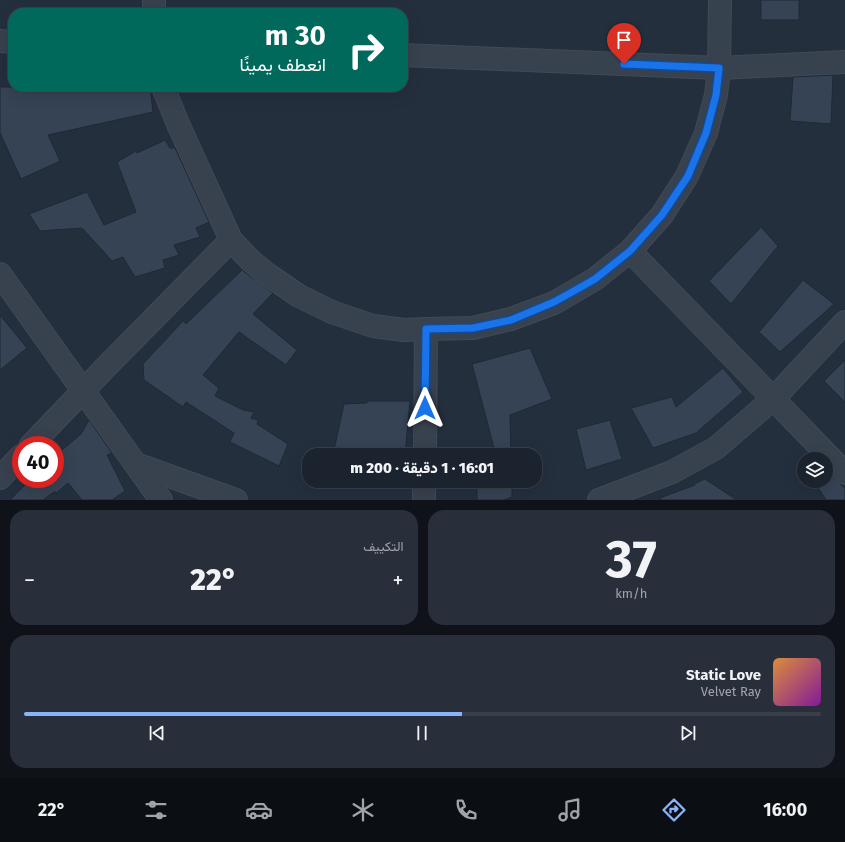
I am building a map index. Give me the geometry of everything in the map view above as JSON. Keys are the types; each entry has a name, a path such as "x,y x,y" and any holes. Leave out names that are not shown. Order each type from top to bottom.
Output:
{"street":[{"path":"165,92 231,240 251,261 267,274 299,296 332,312 373,326 404,330 473,328 511,320 554,302 595,279 630,251 662,215 688,176 706,133 716,95 719,68 720,0"},
{"path":"408,55 719,68 845,62"},
{"path":"40,436 231,240"},
{"path":"630,251 845,473"},
{"path":"0,274 84,389 161,500"},
{"path":"599,500 672,472 716,448 773,399 845,322"},
{"path":"425,448 426,329"},
{"path":"136,464 236,500"},
{"path":"0,478 12,465"},
{"path":"424,488 424,500"}],"building":[{"path":"761,0 799,0 799,20 761,20"},
{"path":"833,75 831,124 790,121 793,77"},
{"path":"0,87 8,87 8,92 151,92 153,112 48,135 60,161 21,179 0,133"},
{"path":"165,140 170,148 175,148 209,222 196,228 200,237 174,245 179,255 163,260 165,268 135,277 123,257 112,261 82,228 40,231 29,214 87,192 104,225 136,212 117,162 136,151 137,153"},
{"path":"761,227 778,246 731,304 709,281"},
{"path":"242,270 273,293 253,314 297,350 286,365 239,332 203,375 219,388 215,396 243,410 254,412 251,418 258,420 257,424 288,444 279,466 230,442 234,433 186,402 183,407 144,380 143,364 183,321 186,324"},
{"path":"803,280 834,304 780,352 759,332"},
{"path":"0,315 27,348 0,370"},
{"path":"530,348 552,399 510,415 511,448 494,448 472,364"},
{"path":"845,360 845,402 824,381"},
{"path":"723,368 743,392 696,433 653,448 631,408 672,397 676,407"},
{"path":"367,401 410,401 406,448 334,448 344,404 367,403"},
{"path":"89,420 112,453 107,455 125,491 112,500 82,500 68,483 64,486 64,448 81,434"},
{"path":"610,420 622,459 586,470 576,429"},
{"path":"833,478 845,488 845,500 826,500 818,488 833,488"},
{"path":"705,479 737,500 661,500 660,498 695,485 694,484"},
{"path":"22,488 62,488 55,494 55,491 43,500 10,500"},
{"path":"477,488 512,488 512,497 504,500 477,500"}],"route":[{"path":"425,408 426,329 473,328 511,320 554,302 595,279 630,251 662,215 688,176 706,133 716,95 719,68 624,64"}]}
